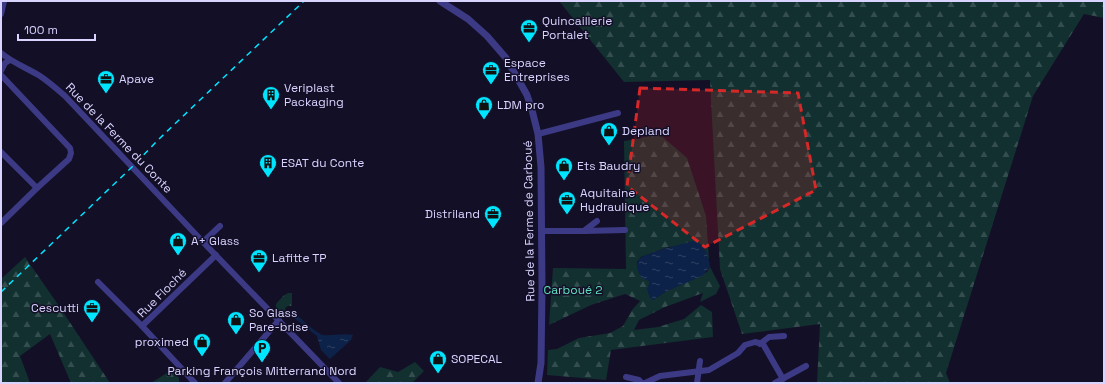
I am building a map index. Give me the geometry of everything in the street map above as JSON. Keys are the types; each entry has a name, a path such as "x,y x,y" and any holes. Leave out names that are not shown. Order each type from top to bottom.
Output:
{"street":[{"path":"1,14 4,1"},
{"name":"Rue de la Ferme de Carboué","path":"440,1 468,19 487,36 506,58 527,95 532,110 538,134 541,167 541,363 538,383"},
{"name":"Rue de la Ferme du Conte","path":"2,54 40,76 65,96 339,383"},
{"path":"1,71 5,63 10,60"},
{"path":"1,75 70,148 71,153 69,159 1,223"},
{"path":"538,134 618,113"},
{"path":"1,152 37,188"},
{"path":"584,231 597,221"},
{"path":"203,242 220,226"},
{"path":"541,231 625,230"},
{"name":"Rue Floché","path":"195,383 142,326 216,255"},
{"path":"98,282 142,326"},
{"path":"225,383 279,320"},
{"path":"760,344 769,337 784,336"},
{"path":"645,383 660,376 709,370 738,353 745,345 755,342 763,344 782,379"},
{"path":"697,383 700,361"},
{"path":"775,383 806,366"},
{"path":"626,377 639,380 642,383"}],"highlighted area":[{"path":"640,88 798,93 816,190 705,247 627,186"}],"green space":[{"path":"559,1 1104,1 1104,18 1084,14 1033,96 946,373 950,383 817,382 820,324 742,334 720,269 710,80 624,82"},
{"name":"Carboué 2","path":"658,133 687,158 706,216 709,260 703,245 668,247 641,257 637,262 637,267 650,283 648,290 653,300 665,292 707,272 710,267 720,286 716,294 700,302 703,293 665,307 639,320 634,330 658,327 684,319 701,305 712,312 713,337 611,350 606,380 547,375 548,350 557,349 579,338 610,333 623,326 632,310 640,301 625,294 591,305 549,325 553,268 626,269 624,141 638,139"},
{"path":"25,257 110,383 71,383 50,334 20,356 30,383 1,383 1,279"},
{"path":"288,293 292,293 292,306 285,308 286,314 280,314 276,310 276,304"},
{"path":"415,362 424,371 412,383 365,383 380,367 398,372"},
{"path":"170,371 175,373 179,378 179,383 151,383"}],"water":[{"path":"693,241 701,244 706,251 710,267 702,276 665,292 652,300 648,292 650,283 642,278 638,271 637,265 640,258 654,252"},
{"path":"295,314 320,334 353,335 351,340 330,359 321,350 317,336 293,317"}],"railway":[{"path":"1,292 304,1"}],"place":[{"name":"Quincaillerie Portalet","path":"529,43"},
{"name":"Espace Entreprises","path":"491,85"},
{"name":"Apave","path":"106,94"},
{"name":"Veriplast Packaging","path":"271,110"},
{"name":"LDM pro","path":"484,120"},
{"name":"Depland","path":"609,146"},
{"name":"ESAT du Conte","path":"268,178"},
{"name":"Ets Baudry","path":"564,181"},
{"name":"Aquitaine Hydraulique","path":"567,215"},
{"name":"Distriland","path":"493,229"},
{"name":"A+ Glass","path":"178,256"},
{"name":"Lafitte TP","path":"259,273"},
{"name":"Cescutti","path":"92,323"},
{"name":"So Glass Pare-brise","path":"236,335"},
{"name":"proximed","path":"202,357"},
{"name":"Parking François Mitterrand Nord","path":"262,363"},
{"name":"SOPECAL","path":"438,374"}]}
